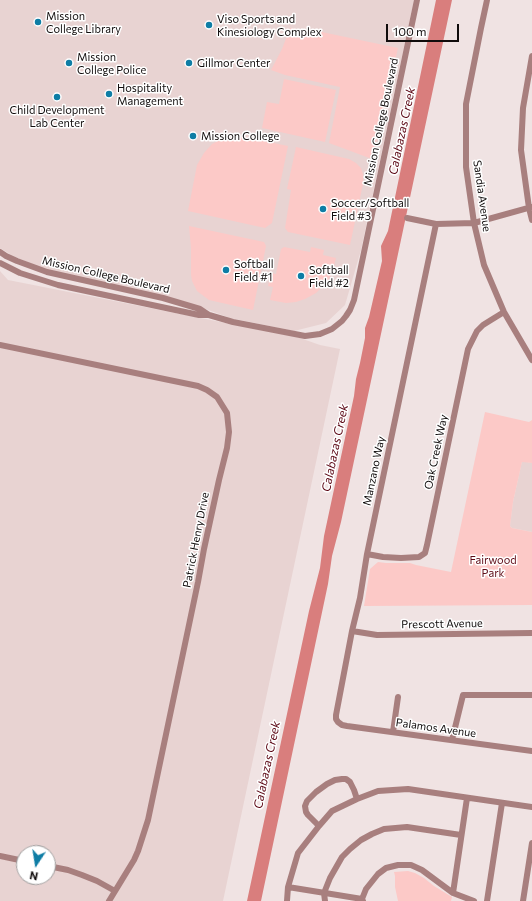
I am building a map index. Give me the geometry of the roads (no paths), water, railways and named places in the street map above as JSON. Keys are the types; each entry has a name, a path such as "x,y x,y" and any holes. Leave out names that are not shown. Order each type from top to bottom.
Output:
{"street":[{"name":"Mission College Boulevard","path":"0,252 17,261 47,272 163,298 233,322 305,336 312,336 326,332 338,325 350,310 354,300 417,0"},
{"name":"Sandia Avenue","path":"487,0 466,104 466,167 474,223 484,265 504,312 532,360"},
{"path":"532,56 523,108 521,150 532,220"},
{"path":"407,218 436,224 474,223 531,208"},
{"name":"Manzano Way","path":"338,722 336,715 352,631 360,598 367,554 436,224"},
{"name":"Mission College Boulevard","path":"0,263 20,273 58,285 199,315 209,315"},
{"name":"Oak Creek Way","path":"367,554 401,558 419,557 425,553 468,349 477,331 504,312"},
{"name":"Patrick Henry Drive","path":"0,345 198,386 207,390 217,398 227,413 230,432 228,443 204,549 148,820 138,851 109,901"},
{"name":"Prescott Avenue","path":"352,631 377,635 532,633"},
{"path":"452,740 463,695 532,695"},
{"path":"393,732 398,697"},
{"name":"Palamos Avenue","path":"338,722 347,726 532,751"},
{"path":"319,826 308,815 305,806 307,801 316,792 327,784 335,780 346,779 350,782 357,799"},
{"path":"287,901 288,887 298,853 332,812 357,799 378,791 408,789 532,807"},
{"path":"453,892 467,798"},
{"path":"487,901 502,803"},
{"path":"324,901 324,893 330,878 342,857 361,840 372,834 384,829 407,827 461,835"},
{"path":"523,901 532,843"},
{"path":"0,856 16,859"},
{"path":"288,887 363,900 366,888 378,874 386,868 398,865 411,866 422,870 453,892 474,901"},
{"path":"56,868 82,875 115,891"}],"place":[{"name":"Mission College Library","path":"38,22"},
{"name":"Viso Sports and Kinesiology Complex","path":"209,25"},
{"name":"Mission College Police","path":"69,63"},
{"name":"Gillmor Center","path":"189,63"},
{"name":"Hospitality Management","path":"109,94"},
{"name":"Child Development Lab Center","path":"57,97"},
{"name":"Mission College","path":"193,136"},
{"name":"Soccer/Softball Field #3","path":"323,209"},
{"name":"Softball Field #1","path":"226,270"},
{"name":"Softball Field #2","path":"301,276"}],"water label":[{"name":"Calabazas Creek","path":"402,131"},
{"name":"Calabazas Creek","path":"335,448"},
{"name":"Calabazas Creek","path":"267,765"}],"park label":[{"name":"Fairwood Park","path":"493,566"}]}
